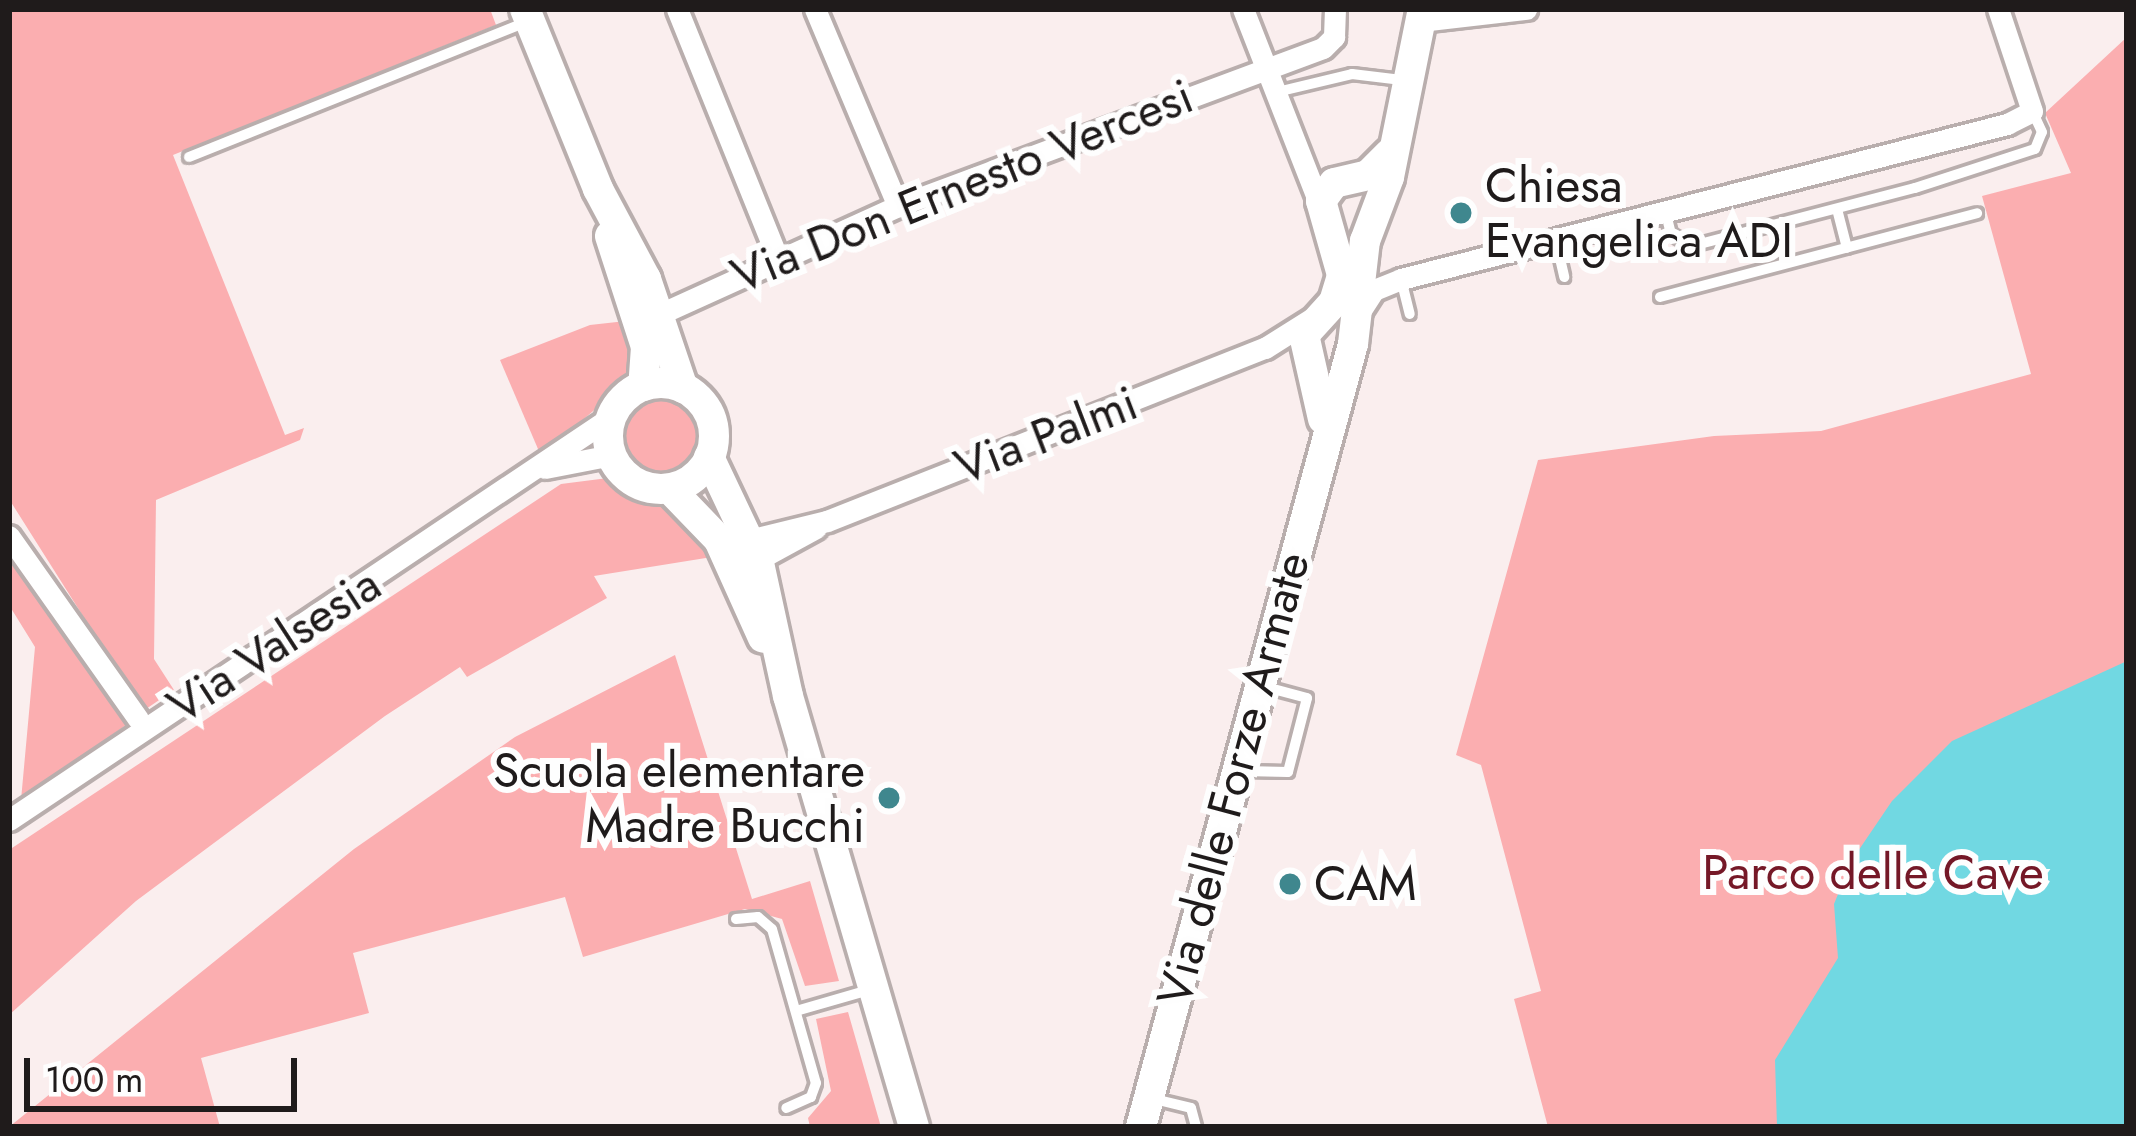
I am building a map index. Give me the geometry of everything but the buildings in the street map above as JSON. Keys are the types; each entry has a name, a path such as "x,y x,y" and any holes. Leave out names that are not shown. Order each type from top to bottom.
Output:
{"street":[{"path":"676,9 777,256"},
{"path":"814,9 898,206"},
{"name":"Via delle Forze Armate","path":"1243,9 1342,275 1334,302 1313,333 1324,430"},
{"name":"Via Don Ernesto Vercesi","path":"660,314 777,256 898,206 1328,45 1334,9"},
{"path":"1422,15 1526,9"},
{"path":"1382,275 1666,214 2032,111 1998,9"},
{"path":"532,13 598,189 646,347 644,386 611,417 611,455 638,484 670,489 747,556"},
{"name":"Via delle Forze Armate","path":"1145,1112 1324,430 1352,336 1382,275 1375,218 1422,15"},
{"path":"1344,179 1368,175 1389,154"},
{"path":"1302,162 1368,185 1375,218 1348,236 1323,215 1344,179"},
{"path":"598,189 660,314 683,388 710,416 709,457 747,556 914,1127"},
{"path":"1344,316 1352,336 1328,362 1313,333 1344,316"},
{"name":"Via Palmi","path":"747,556 1265,348 1313,333"},
{"path":"644,386 683,388"},
{"name":"Via Valsesia","path":"9,820 539,470 611,417"},
{"name":"Via Valsesia","path":"539,470 611,455"},
{"path":"670,489 696,476 709,457"},
{"name":"Via Valsesia","path":"9,536 29,558 138,719"}],"lane":[{"path":"189,158 532,13"},
{"path":"1276,92 1352,74 1406,81"},
{"path":"1666,214 1671,234 1693,246 1837,209 2036,149 2042,132 2032,111"},
{"path":"1837,209 1847,248"},
{"path":"1660,297 1977,213"},
{"path":"1556,241 1564,277"},
{"path":"1382,275 1410,314"},
{"path":"1235,770 1288,772 1307,698 1257,685"},
{"path":"736,920 758,917 772,929 816,1083 811,1097 786,1108"},
{"path":"796,1011 875,988"},
{"path":"1145,1112 1191,1108 1196,1127"}],"green space":[{"path":"9,9 490,9 496,25 173,155 285,435 304,428 300,440 156,500 154,659 174,690 143,711 9,499"},
{"name":"Parco delle Cave","path":"2127,37 2127,1127 1548,1127 1514,999 1541,991 1481,765 1456,755 1538,460 1714,436 1821,431 2031,374 1982,196 2071,173 2045,113"},
{"path":"626,321 636,374 541,456 500,360 590,325"},
{"path":"660,392 692,405 705,437 692,469 660,482 628,469 615,437 628,405"},
{"path":"608,478 627,494 671,502 712,557 594,576 607,598 467,677 460,667 385,716 136,901 9,1015 9,850 561,484"},
{"path":"9,542 126,725 21,800 35,647 9,605"},
{"path":"675,655 752,899 810,881 839,981 805,986 782,919 745,909 583,957 565,897 353,953 369,1013 201,1058 220,1127 9,1127 354,849 515,737"},
{"path":"848,1012 881,1127 810,1127 808,1118 831,1091 816,1019"}],"water":[{"path":"2127,661 2127,1127 1777,1127 1775,1060 1838,958 1834,904 1852,860 1892,801 1952,741"}],"place":[{"name":"Chiesa Evangelica ADI","path":"1461,213"},
{"name":"Scuola elementare Madre Bucchi","path":"889,798"},
{"name":"CAM","path":"1290,884"}]}
